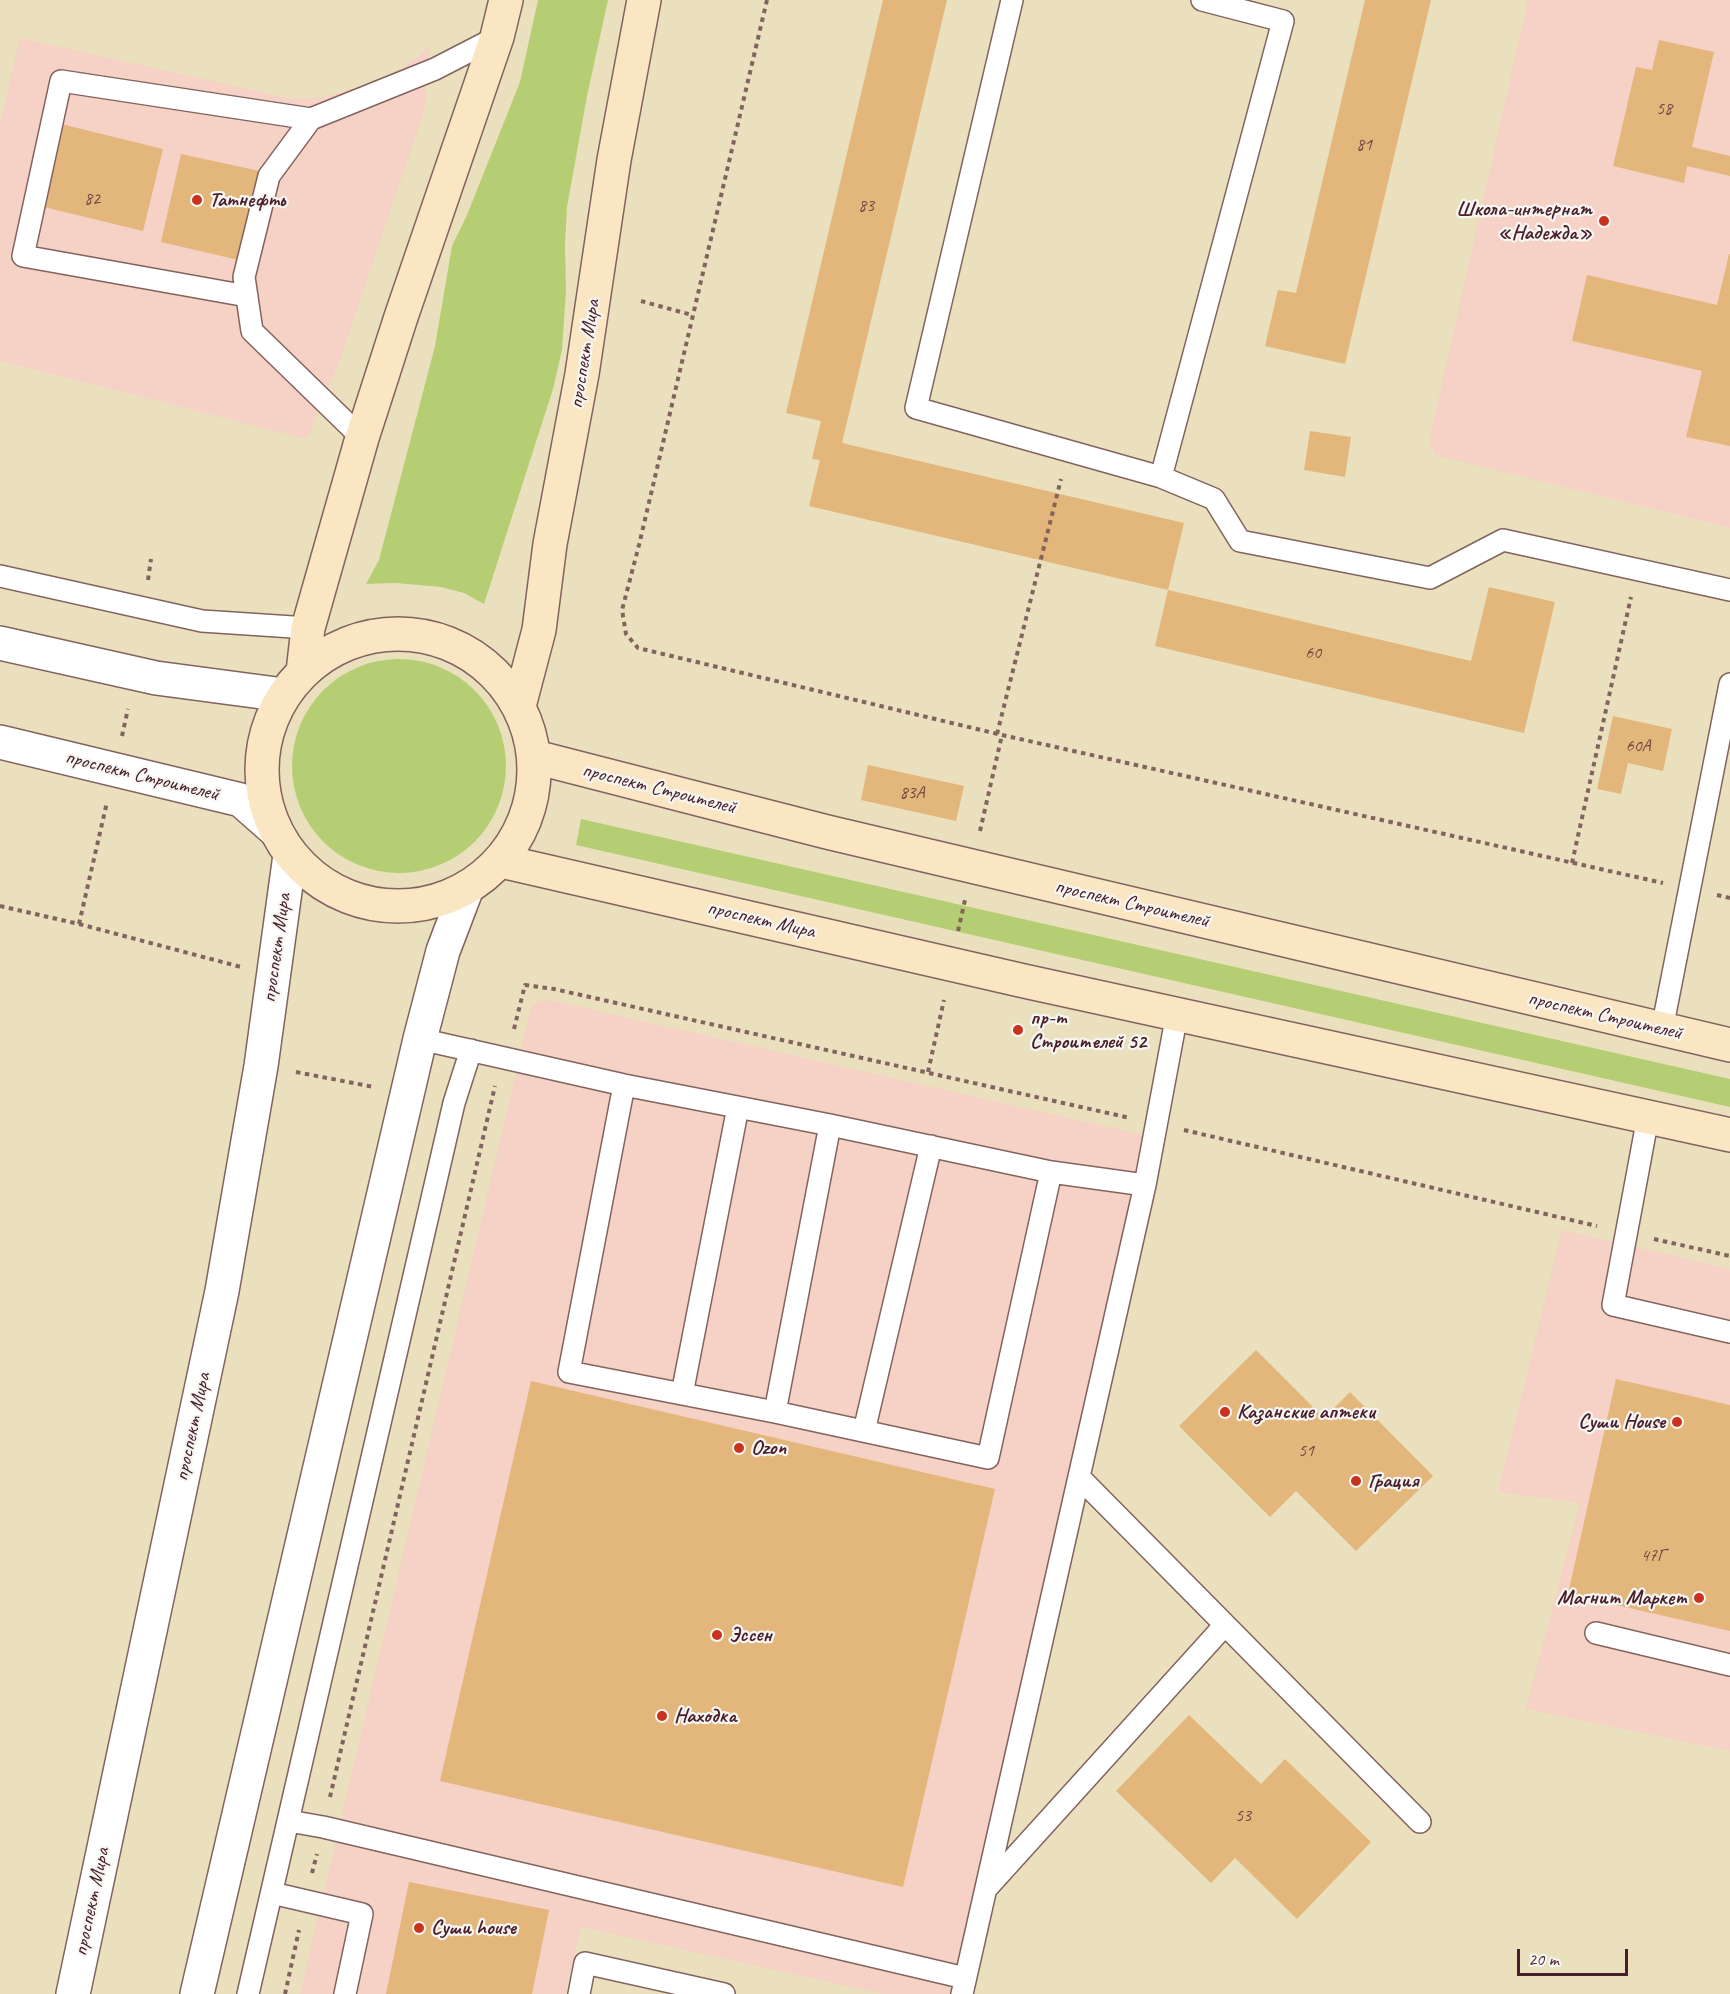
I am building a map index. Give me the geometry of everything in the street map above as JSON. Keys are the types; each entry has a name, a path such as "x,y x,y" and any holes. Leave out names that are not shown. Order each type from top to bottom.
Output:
{"main road":[{"path":"294,684 328,653 357,640 388,634 420,635 451,644 478,659 501,680 519,706 534,757 528,812 501,861 467,888 431,903 392,907 353,900 318,882 282,842 263,796 262,761 269,727 294,684 362,438 497,37 506,0"},
{"name":"проспект Мира","path":"519,706 539,630 550,544 582,374 614,160 644,0"},
{"name":"проспект Строителей","path":"534,757 827,832 1730,1045"},
{"name":"проспект Мира","path":"501,861 1177,1014"},
{"path":"1177,1014 1730,1135"}],"street":[{"path":"0,643 156,678 294,684"},
{"name":"проспект Строителей","path":"0,742 241,800 282,842"},
{"name":"проспект Мира","path":"73,1994 222,1291 261,1066 282,842"},
{"path":"197,1994 420,1039 444,951 467,888"}],"lane":[{"path":"1012,0 916,408 1161,477 1214,499 1240,541 1430,579 1503,540 1730,590"},
{"path":"1161,477 1283,21 1202,0"},
{"path":"247,296 23,256 62,81 311,119 435,69 497,37"},
{"path":"311,119 269,176 244,277 252,331 362,438"},
{"path":"0,576 202,621 308,628"},
{"path":"1662,1029 1730,684"},
{"path":"289,1821 323,1827 964,1986 1145,1185 1177,1014"},
{"path":"420,1039 624,1085 830,1125 1051,1172 1145,1185"},
{"path":"248,1994 454,1103 471,1050"},
{"path":"624,1085 569,1372 775,1412 988,1458 1051,1172"},
{"path":"682,1394 738,1107"},
{"path":"1648,1117 1613,1305 1730,1332"},
{"path":"775,1412 830,1125"},
{"path":"864,1431 931,1146"},
{"path":"1079,1477 1420,1822"},
{"path":"986,1890 1224,1626"},
{"path":"1596,1633 1730,1665"},
{"path":"272,1893 362,1914 345,1994"},
{"path":"579,1994 585,1963 724,1994"}],"path":[{"path":"767,0 622,610 626,634 638,648 997,734 1730,898"},
{"path":"641,301 693,315"},
{"path":"997,734 1068,451"},
{"path":"1572,863 1637,569"},
{"path":"0,906 79,924 244,968"},
{"path":"285,1994 490,1113 500,1057 511,1045 525,986 554,988 1730,1256"},
{"path":"261,1066 408,1093"},
{"path":"454,1103 490,1113"}],"shaded area":[{"name":"Школа-интернат «Надежда»","path":"1528,0 1730,0 1730,528 1435,455 1429,442"},
{"path":"20,38 293,99 325,97 358,87 405,67 429,47 425,108 341,357 307,439 0,361 0,124"},
{"path":"550,1000 1147,1136 950,1994 883,1994 581,1927 565,1994 300,1994 530,1013 533,1005 540,1001"},
{"path":"1562,1230 1730,1269 1730,1751 1526,1709 1580,1503 1498,1492"}],"green space":[{"path":"538,0 608,0 587,96 567,207 566,290 562,350 553,389 484,604 464,593 441,587 396,583 366,584 379,560 435,346 452,246 467,215 520,82"},
{"path":"399,659 430,664 449,672 467,684 481,698 493,716 501,735 506,766 501,797 493,816 481,834 467,848 449,860 430,868 399,873 368,868 349,860 331,848 317,834 305,816 297,797 292,766 297,735 305,716 317,698 331,684 349,672 368,664"},
{"path":"581,819 1730,1079 1730,1107 576,845"}],"building":[{"path":"883,0 947,0 842,443 1184,523 1168,590 809,506 820,460 812,459 821,421 786,413"},
{"path":"1365,0 1431,0 1345,364 1265,346 1278,290 1296,293"},
{"path":"1659,40 1714,52 1692,147 1730,156 1730,176 1687,166 1684,183 1613,166 1636,67 1652,70"},
{"path":"61,124 163,149 143,231 40,206"},
{"path":"181,154 264,172 243,261 161,242"},
{"path":"1729,254 1730,446 1686,437 1702,371 1572,341 1587,275 1717,305"},
{"path":"1310,431 1351,437 1345,477 1304,470"},
{"path":"1489,587 1555,602 1524,733 1155,646 1168,590 1471,661"},
{"path":"1613,716 1672,729 1663,771 1628,763 1621,794 1597,789"},
{"path":"868,765 964,786 956,821 861,800"},
{"path":"1256,1350 1324,1418 1350,1392 1433,1476 1356,1551 1296,1491 1270,1517 1179,1426"},
{"path":"1616,1379 1730,1405 1730,1631 1568,1594"},
{"name":"Эссен","path":"531,1381 995,1489 903,1887 440,1781"},
{"path":"1189,1715 1261,1784 1285,1759 1371,1842 1297,1919 1235,1858 1211,1883 1116,1791"},
{"path":"409,1882 549,1910 532,1994 386,1994"}],"place":[{"name":"Татнефть","path":"197,200"},
{"name":"Школа-интернат «Надежда»","path":"1604,221"},
{"name":"пр-т Строителей 52","path":"1018,1030"},
{"name":"Казанские аптеки","path":"1225,1412"},
{"name":"Суши House","path":"1677,1422"},
{"name":"Ozon","path":"739,1448"},
{"name":"Грация","path":"1356,1481"},
{"name":"Магнит Маркет","path":"1699,1598"},
{"name":"Эссен","path":"717,1635"},
{"name":"Находка","path":"662,1716"},
{"name":"Суши house","path":"419,1928"}]}
